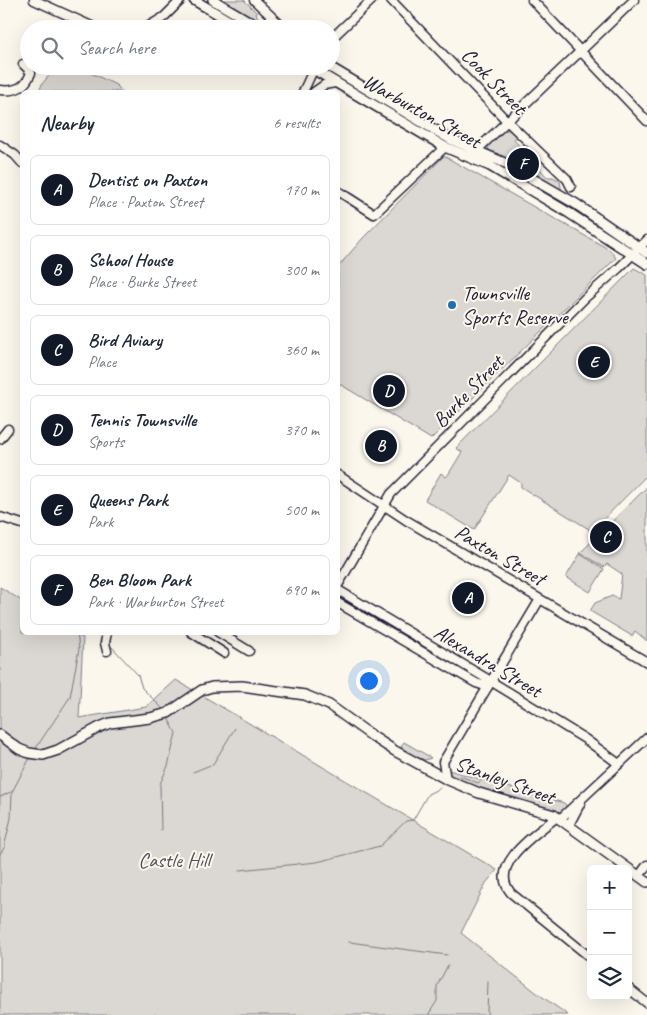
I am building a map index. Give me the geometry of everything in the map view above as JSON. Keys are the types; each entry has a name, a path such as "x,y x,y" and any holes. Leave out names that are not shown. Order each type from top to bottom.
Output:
{"main road":[{"path":"194,0 228,20"},
{"path":"213,0 247,20"},
{"name":"Warburton Street","path":"340,73 450,140 507,164 576,204 643,250"},
{"name":"Warburton Street","path":"324,75 445,147 490,166 569,213 647,264"},
{"name":"Stanley Street","path":"0,735 19,749 30,753 42,754 58,750 100,727 120,721 150,718 168,713 202,690 222,686 242,686 305,695 323,701 372,736 446,779 479,793 541,810 558,818 643,879"}],"street":[{"path":"34,0 44,2 80,20"},
{"path":"159,20 181,0"},
{"path":"254,0 275,20"},
{"path":"340,30 372,0"},
{"name":"Cook Street","path":"392,0 571,186"},
{"path":"532,0 647,121"},
{"path":"477,150 634,0"},
{"path":"0,90 16,90 24,85 29,75"},
{"path":"304,90 309,75"},
{"path":"317,90 324,85 335,83"},
{"path":"0,145 20,161"},
{"path":"340,192 374,214 445,147"},
{"name":"Burke Street","path":"340,582 391,494 585,298 632,255 643,250 647,240"},
{"path":"0,439 8,429"},
{"name":"Paxton Street","path":"340,476 406,520 647,662"},
{"path":"0,517 20,523"},
{"name":"Alexandra Street","path":"340,591 490,685 584,740 619,764"},
{"path":"446,779 443,762 540,598"},
{"name":"Alexandra Street","path":"340,604 476,683 490,685"},
{"path":"106,635 105,644 107,651"},
{"path":"196,635 224,653"},
{"path":"223,635 248,651"},
{"path":"587,955 511,893 505,882 504,870 519,850 584,798 647,738"},
{"path":"569,825 584,798"},
{"path":"643,879 647,865"},
{"path":"632,991 647,1003"}],"green space":[{"path":"220,0 244,0 256,12 260,20 255,20"},
{"path":"49,75 95,75 116,85 121,90 40,90"},
{"path":"504,130 509,130 516,136 514,140 547,177 553,177 560,181 562,194 488,152 489,145"},
{"name":"Townsville Sports Reserve","path":"444,156 610,250 616,258 431,439 340,384 340,265 363,238"},
{"path":"634,268 647,275 647,475 592,531 521,487 521,483 509,475 474,530 425,500 441,473 446,477 448,475 462,452 456,448"},
{"path":"647,487 647,641 635,631 632,636 590,611 595,603 612,596 619,599 622,574 607,564 604,567 580,553"},
{"path":"580,554 604,569 590,592 566,577"},
{"name":"Castle Hill","path":"0,587 20,600 20,635 78,635 83,638 79,718 146,707 176,680 497,870 486,883 461,933 568,1015 0,1015"},
{"path":"348,600 485,682 479,682 341,601"},
{"path":"404,742 431,758 425,760 419,758 418,760 401,747"},
{"path":"445,769 564,803 566,809 557,812 482,789 448,776"}],"waterway":[{"path":"34,751 70,697 79,649 77,635"},
{"path":"112,647 138,675 142,688 164,710"},
{"path":"161,830 160,784 168,766 176,733 168,718"},
{"path":"193,772 213,764 235,728"},
{"path":"0,854 4,848 11,818 12,792 31,756"},
{"path":"456,778 460,776 478,783 482,780"},
{"path":"240,870 317,862 380,846 406,821 413,820 428,794 440,788"},
{"path":"0,797 11,792"},
{"path":"349,942 447,955"},
{"path":"428,1015 437,1001 437,986 448,965"},
{"path":"487,1015 488,981"}],"place":[{"name":"Ben Bloom Park","path":"523,164"},
{"name":"Townsville Sports Reserve","path":"452,305"},
{"name":"Queens Park","path":"594,362"},
{"name":"Tennis Townsville","path":"389,391"},
{"name":"School House","path":"381,446"},
{"name":"Bird Aviary","path":"606,537"},
{"name":"Dentist on Paxton","path":"468,598"}]}
